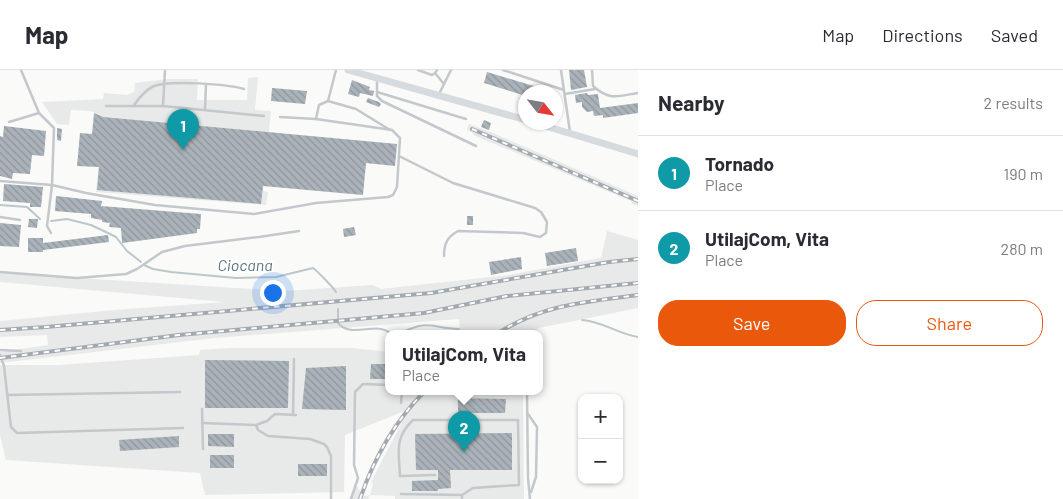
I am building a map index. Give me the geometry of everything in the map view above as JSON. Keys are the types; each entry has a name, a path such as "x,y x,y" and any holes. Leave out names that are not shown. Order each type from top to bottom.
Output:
{"main road":[{"path":"348,70 373,75 518,118"},
{"path":"560,130 638,154"}],"lane":[{"path":"21,70 39,114 54,128 52,185 47,226 51,233"},
{"path":"162,106 165,70"},
{"path":"328,101 336,70"},
{"path":"418,70 432,75 436,72 444,85"},
{"path":"439,96 451,70"},
{"path":"502,70 564,92 596,89"},
{"path":"561,70 570,133"},
{"path":"592,70 593,86 609,97 638,93"},
{"path":"373,75 377,96 382,101 476,146"},
{"path":"134,105 140,96 152,87 164,84 227,84 244,89"},
{"path":"205,110 206,84"},
{"path":"376,92 466,119"},
{"path":"0,181 52,185 155,205 254,214 316,203 393,195 397,187 400,138 392,130 356,109 328,101 319,105 316,119"},
{"path":"106,106 162,106 264,116"},
{"path":"9,122 39,114"},
{"path":"280,117 316,119 392,130"},
{"path":"400,156 453,183 535,208 546,218 546,233 540,237 523,233 458,231 449,236 446,241 444,256"},
{"path":"0,217 20,220"},
{"path":"0,272 77,278 126,274 162,252 185,246 299,231"},
{"path":"0,350 21,351"},
{"path":"0,355 4,366 10,427 17,433 183,428"},
{"path":"202,423 256,425 267,421 275,414 294,415 294,359"},
{"path":"352,499 358,478 354,465 355,392 359,386 367,384 385,385"},
{"path":"7,395 180,392"},
{"path":"402,395 402,403"},
{"path":"527,395 530,499"},
{"path":"202,409 203,449"},
{"path":"527,413 535,421 537,427 536,477 530,494"},
{"path":"401,494 462,495 473,488 519,485 518,420 413,420 404,428 399,441 400,476 435,475"},
{"path":"256,425 258,430 268,436 315,440 327,447 331,456 331,499"}],"shaded area":[{"path":"258,77 255,110 271,111 263,191 268,192 266,205 96,192 103,117 91,111 71,110 69,125 57,124 42,102 103,99 104,93 127,95 134,92 135,83 167,79 198,79 197,100 247,100 248,78"},
{"path":"469,124 638,196 638,206 632,204 631,201 473,135 473,133 467,130"},
{"path":"607,231 638,240 638,308 537,330 460,330 459,319 215,338 0,363 0,352 48,345 47,335 0,337 0,321 224,302 0,282 0,273 284,291 373,285 381,289 508,275 601,258"},
{"path":"230,348 352,348 385,352 385,395 523,395 524,499 395,499 395,496 370,495 373,484 371,482 403,420 412,408 345,435 344,492 205,495 200,473 6,460 0,435 0,365 59,365 199,355 200,350"},
{"path":"357,486 363,496 370,495 368,499 349,499"}],"building":[{"path":"569,70 584,70 587,87 571,90"},
{"path":"487,72 530,85 518,85 518,94 484,83"},
{"path":"352,80 370,87 369,90 374,91 373,96 360,93 359,97 348,94"},
{"path":"272,88 307,91 305,104 271,101"},
{"path":"587,93 588,95 598,94 600,108 638,103 638,113 603,118 603,115 594,116 593,111 587,112 582,107 582,102 576,103 575,95"},
{"path":"368,98 381,104 379,107 366,102"},
{"path":"94,113 103,117 397,144 395,166 366,163 363,195 263,186 261,204 97,190 99,167 77,166 80,133 92,134"},
{"path":"484,120 491,123 489,130 481,127"},
{"path":"4,126 46,131 44,156 32,155 30,174 13,173 12,179 0,176 0,136 3,137"},
{"path":"57,128 62,129 61,141 57,140"},
{"path":"4,184 43,187 41,207 30,207 30,203 3,201"},
{"path":"56,196 102,201 101,206 201,214 200,229 197,229 197,233 122,243 121,228 109,227 110,223 91,218 91,214 55,211"},
{"path":"467,216 473,216 473,225 467,225"},
{"path":"29,219 38,219 37,228 28,227"},
{"path":"0,223 21,225 19,247 0,246"},
{"path":"354,227 356,235 344,237 343,229"},
{"path":"108,235 109,242 43,250 43,252 28,252 28,238 43,238 43,243"},
{"path":"576,248 578,261 547,266 545,253"},
{"path":"521,257 522,269 491,275 489,262"},
{"path":"205,360 289,361 288,408 205,408"},
{"path":"371,364 385,364 385,379 370,379"},
{"path":"346,366 346,410 302,409 306,368"},
{"path":"458,398 506,399 505,413 458,413"},
{"path":"512,433 512,470 450,470 451,488 438,489 438,491 412,491 412,481 438,480 438,470 416,470 415,434"},
{"path":"208,434 234,434 234,447 208,446"},
{"path":"179,436 179,447 120,451 119,440"},
{"path":"210,455 234,455 234,468 210,468"},
{"path":"298,464 327,464 327,476 298,476"}],"waterway":[{"name":"Ciocana","path":"0,205 27,207 40,219"},
{"name":"Ciocana","path":"51,221 67,219 91,225 116,237 127,251 141,262"},
{"name":"Ciocana","path":"144,265 153,269 171,272 236,278 276,277 313,268 336,292"},
{"name":"Ciocana","path":"338,309 338,323 343,328 350,330 385,330"},
{"name":"Ciocana","path":"582,320 638,337"},
{"name":"Ciocana","path":"408,330 424,325 459,329"}],"railway":[{"path":"472,129 638,201"},
{"path":"0,330 431,293 609,262 638,259"},
{"path":"0,358 179,335 424,313 507,296 638,283"},
{"path":"503,330 515,323 549,310 583,302 638,295"},
{"path":"360,499 386,441 404,415 421,395"}],"place":[{"name":"Tornado","path":"183,150"},
{"name":"UtilajCom, Vita","path":"464,452"}]}
